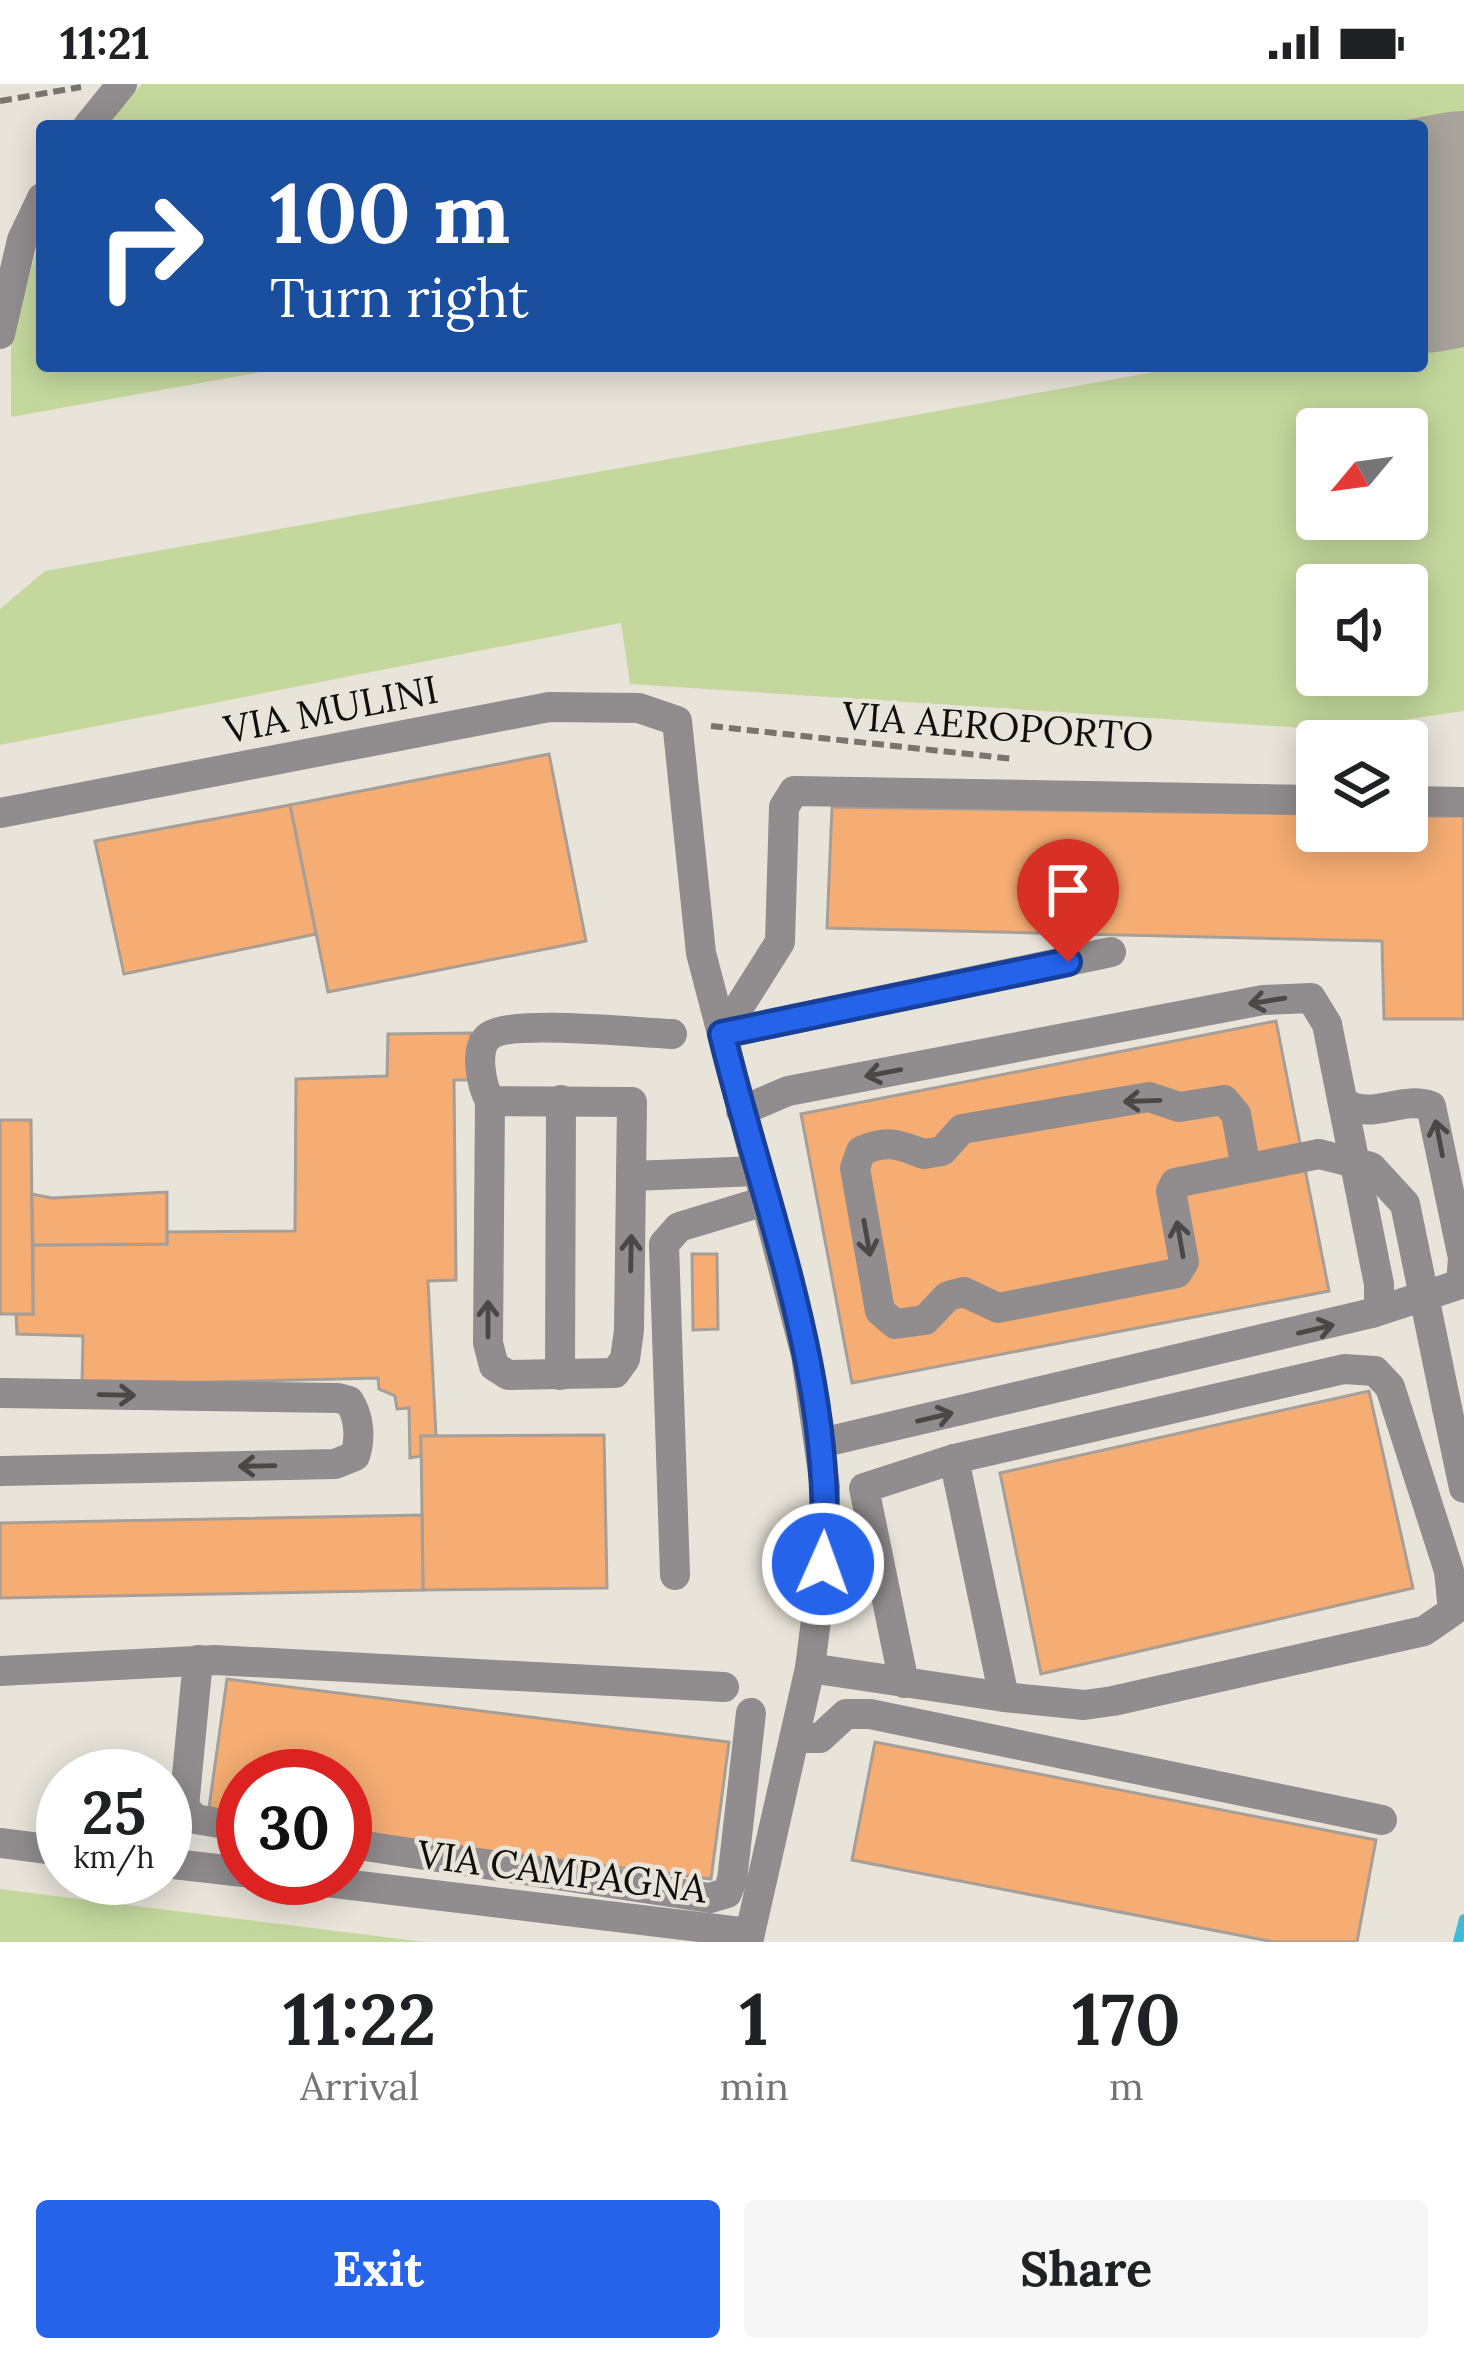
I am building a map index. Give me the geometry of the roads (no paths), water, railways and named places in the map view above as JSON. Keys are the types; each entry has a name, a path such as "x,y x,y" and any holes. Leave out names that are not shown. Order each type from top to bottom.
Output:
{"street":[{"path":"93,120 122,84"},
{"path":"0,334 22,241 36,211"},
{"name":"VIA MULINI","path":"0,813 549,707 640,708 677,722"},
{"name":"VIA CAMPAGNA","path":"372,1888 748,1938 810,1668 823,1564 821,1443 806,1355 701,953 677,722"},
{"path":"722,1034 780,942 784,807 794,791 1296,800"},
{"path":"1428,801 1464,802"},
{"path":"722,1034 1111,952"},
{"path":"741,1112 788,1091 1298,996 1311,998 1321,1009 1379,1284 1378,1306 1372,1313"},
{"path":"490,1101 632,1102 626,1358 616,1373 500,1373 490,1356 490,1101 482,1082 482,1046 500,1031 672,1034"},
{"path":"1246,1168 1236,1114 1224,1100 1178,1107 1149,1097 962,1129 942,1150 924,1154 901,1142 871,1147 861,1151 855,1168 880,1311 895,1324 925,1320 948,1296 964,1292 998,1308 1177,1273 1184,1262 1172,1191 1185,1180 1319,1154 1371,1167 1405,1204 1464,1488"},
{"path":"560,1100 560,1375"},
{"path":"821,1443 1372,1313 1461,1284 1463,1258 1431,1106 1414,1102 1358,1112 1343,1102"},
{"path":"633,1176 757,1171"},
{"path":"675,1575 664,1244 679,1227 765,1202"},
{"path":"810,1668 904,1683 1004,1697 1084,1705 1438,1626 1453,1611 1459,1588 1390,1387 1375,1371 1344,1369 955,1459 864,1489 874,1559 904,1683"},
{"path":"0,1393 338,1398 349,1401 356,1411 359,1444 356,1456 335,1464 0,1471"},
{"path":"955,1459 1004,1697"},
{"path":"823,1564 874,1559"},
{"path":"0,1671 198,1660 724,1688"},
{"path":"198,1660 184,1807 195,1819 216,1822"},
{"path":"372,1847 710,1898 727,1892 751,1713"},
{"path":"796,1738 820,1738 846,1714 870,1714 1382,1820"},
{"path":"0,1843 36,1847"}],"waterway":[{"path":"1458,1942 1464,1919"}]}
